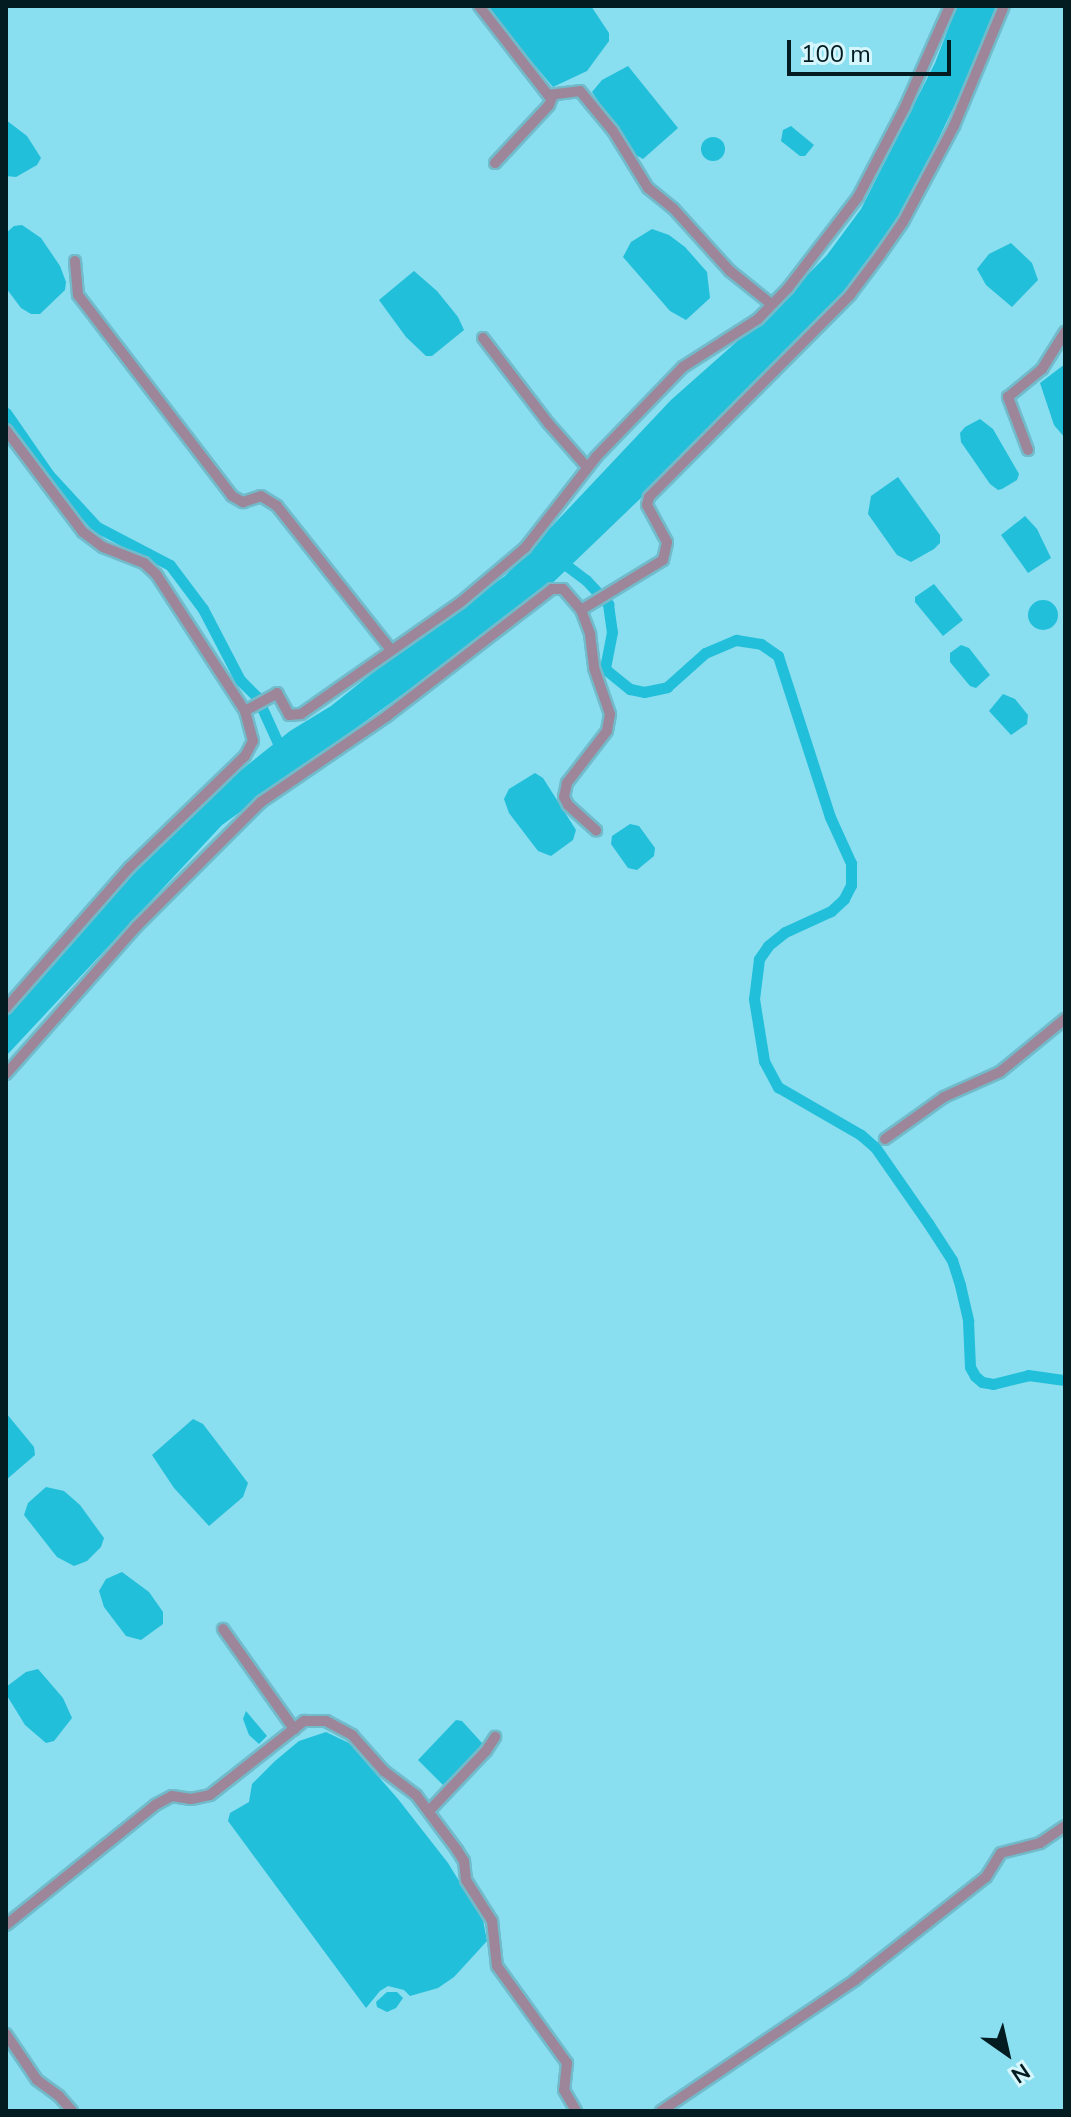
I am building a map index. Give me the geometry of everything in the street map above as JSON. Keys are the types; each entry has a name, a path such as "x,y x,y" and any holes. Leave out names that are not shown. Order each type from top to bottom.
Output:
{"street":[{"path":"479,6 548,95 570,89 580,91 613,131 648,188 673,208 730,271 771,304"},
{"path":"247,710 277,693 289,715 301,714 461,602 525,548 587,467 683,367 758,319 788,288 858,197 905,107 950,6"},
{"path":"585,608 667,554 667,542 647,505 653,491 850,295 903,222 954,126 1004,6"},
{"path":"495,163 549,105 553,95"},
{"path":"75,261 78,295 232,496 243,502 261,496 277,506 391,650"},
{"path":"1028,450 1008,397 1042,369 1065,332"},
{"path":"483,338 549,424 587,467"},
{"path":"6,430 83,532 103,547 144,563 156,574 247,710 253,741 245,756 150,846 6,1008"},
{"path":"6,1074 166,895 261,802 387,716 552,589 563,589 585,608 594,668 610,714 607,731 567,783 564,797 596,830"},
{"path":"885,1139 944,1097 1000,1072 1065,1019"},
{"path":"223,1629 294,1729"},
{"path":"6,1925 155,1805 172,1796 191,1799 217,1791 294,1729 313,1718 339,1726 429,1811 464,1861 466,1880 492,1921 497,1966 567,2063 564,2090 576,2111"},
{"path":"429,1811 486,1751 495,1737"},
{"path":"661,2111 866,1972 986,1877 1001,1853 1040,1843 1065,1826"},
{"path":"6,2034 37,2080 54,2091 72,2111"}],"water":[{"path":"485,6 591,6 609,33 609,41 587,71 553,87"},
{"path":"957,6 1002,6 893,234 823,323 540,595 222,825 6,1056 6,1018 116,886 190,811 290,731 331,706 415,639 505,576 671,400 778,305 827,255 861,209 935,63"},
{"path":"628,66 678,128 643,159 634,154 592,92 602,80"},
{"path":"6,120 27,136 41,158 37,165 16,177 6,176"},
{"path":"791,126 814,145 805,156 800,156 781,141 783,130"},
{"path":"713,137 724,144 725,149 718,160 713,161 702,154 701,149 708,138"},
{"path":"22,225 41,238 60,266 66,282 65,290 40,314 31,314 21,308 6,288 6,233 14,226"},
{"path":"652,229 669,235 685,247 707,272 710,298 686,320 670,311 623,257 631,242"},
{"path":"1011,243 1032,263 1038,280 1012,307 986,285 977,269 989,254"},
{"path":"414,271 437,291 458,317 464,330 432,356 426,356 406,337 379,300"},
{"path":"1065,364 1065,438 1054,425 1040,383"},
{"path":"980,419 993,429 1019,474 1017,480 1002,489 998,490 990,484 961,442 960,433"},
{"path":"898,477 940,535 940,543 934,549 911,562 897,555 868,514 871,496"},
{"path":"1025,516 1037,529 1051,558 1028,573 1001,535"},
{"path":"934,584 963,620 943,636 915,602 915,597"},
{"path":"1043,600 1054,604 1058,615 1054,626 1043,630 1032,626 1028,615 1032,604"},
{"path":"961,645 969,648 990,675 976,688 970,686 950,662 950,653"},
{"path":"1003,694 1015,699 1028,715 1027,724 1011,735 989,711"},
{"path":"535,773 543,778 576,830 573,840 551,856 538,851 509,813 504,799 509,789"},
{"path":"630,824 639,826 655,848 654,856 637,870 628,868 611,844 612,836"},
{"path":"6,1413 34,1447 35,1455 6,1480"},
{"path":"193,1419 203,1424 248,1483 243,1497 209,1526 174,1488 152,1455"},
{"path":"46,1487 64,1491 80,1505 104,1538 101,1547 87,1561 74,1566 57,1557 24,1515 28,1503"},
{"path":"122,1572 149,1592 163,1612 163,1624 141,1640 126,1636 104,1607 99,1591 106,1579"},
{"path":"38,1669 63,1698 72,1718 54,1741 46,1743 25,1725 6,1694 6,1687 26,1672"},
{"path":"246,1711 267,1736 259,1744 249,1735 243,1719"},
{"path":"456,1720 462,1721 482,1743 481,1749 443,1785 418,1760"},
{"path":"326,1732 349,1743 398,1799 448,1863 483,1920 487,1941 454,1977 438,1988 410,1996 404,1990 388,1986 366,2008 228,1821 230,1813 249,1802 252,1784 275,1761 299,1741"},
{"path":"387,1992 397,1992 403,1998 396,2008 387,2012 377,2007 376,2002"}],"waterway":[{"path":"6,413 49,475 97,527 170,565 203,609 240,680 257,697 283,754"},
{"path":"558,559 586,580 608,604 612,632 605,669 630,689 644,692 667,687 705,653 736,640 761,644 778,656 830,817 851,863 851,885 844,899 831,911 785,932 768,946 759,959 754,999 764,1061 778,1087 861,1135 875,1147 928,1223 952,1260 960,1285 968,1321 970,1367 975,1376 982,1382 993,1384 1028,1375 1065,1380"}]}
